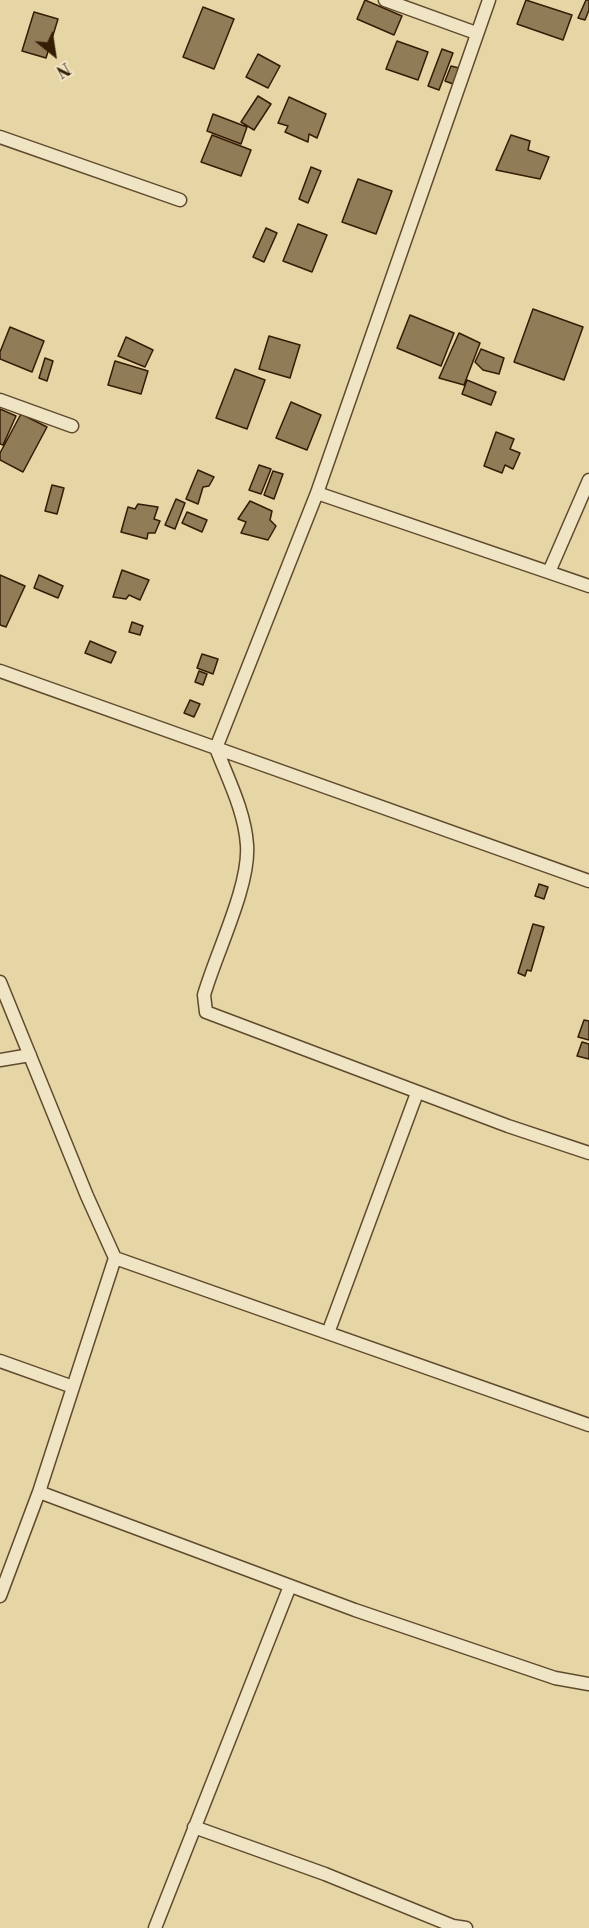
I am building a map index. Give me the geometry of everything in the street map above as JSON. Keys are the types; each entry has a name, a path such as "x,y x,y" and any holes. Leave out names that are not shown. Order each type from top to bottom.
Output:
{"street":[{"path":"385,0 476,33"},
{"path":"489,0 317,493 216,748 244,821 248,846 242,884 204,995 206,1012 417,1093 589,1153"},
{"path":"0,137 180,200"},
{"path":"0,400 72,426"},
{"path":"549,572 589,480"},
{"path":"317,493 589,586"},
{"path":"0,670 589,881"},
{"path":"0,982 87,1196 115,1258 39,1492 0,1596"},
{"path":"0,1060 30,1055"},
{"path":"328,1333 417,1093"},
{"path":"115,1258 589,1425"},
{"path":"0,1361 73,1387"},
{"path":"39,1492 290,1586 555,1678 589,1684"},
{"path":"155,1928 290,1586"},
{"path":"194,1827 325,1874 453,1926 466,1928"}],"building":[{"path":"365,0 402,16 394,35 357,19"},
{"path":"526,0 572,15 563,40 517,24"},
{"path":"586,0 589,0 589,10 585,20 578,18"},
{"path":"203,7 234,19 214,69 183,57"},
{"path":"34,12 58,19 46,58 22,51"},
{"path":"397,41 428,52 418,80 386,69"},
{"path":"442,49 453,53 439,90 428,86"},
{"path":"258,54 280,66 268,88 246,77"},
{"path":"451,66 459,68 453,84 445,81"},
{"path":"258,96 271,104 254,130 241,122"},
{"path":"289,97 326,114 317,138 309,134 308,142 285,132 288,126 278,123"},
{"path":"213,114 247,127 241,144 207,131"},
{"path":"212,135 251,150 241,176 201,162"},
{"path":"511,135 530,141 528,150 549,157 540,179 496,170"},
{"path":"311,167 321,171 308,203 299,199"},
{"path":"358,179 392,191 376,234 342,222"},
{"path":"298,224 327,235 312,272 283,261"},
{"path":"266,228 277,233 264,262 253,257"},
{"path":"533,309 583,327 564,380 514,362"},
{"path":"410,315 454,333 441,366 397,348"},
{"path":"10,327 44,341 32,372 0,359 0,352"},
{"path":"459,333 480,343 464,385 439,378"},
{"path":"269,336 300,345 290,378 259,369"},
{"path":"126,337 153,350 145,367 118,356"},
{"path":"481,349 504,358 499,374 483,370 475,362"},
{"path":"45,358 53,361 47,381 39,378"},
{"path":"115,361 148,371 141,394 108,385"},
{"path":"235,369 265,380 247,429 216,418"},
{"path":"467,380 496,392 491,405 462,394"},
{"path":"291,402 321,415 307,450 276,438"},
{"path":"0,409 16,416 3,445 0,444"},
{"path":"21,414 47,427 23,472 0,460 0,453"},
{"path":"496,432 514,439 510,449 520,453 513,469 505,465 502,473 484,466"},
{"path":"259,465 271,469 261,494 249,490"},
{"path":"198,470 214,477 209,486 203,487 198,504 186,499"},
{"path":"273,471 283,474 274,499 264,495"},
{"path":"52,485 64,488 57,514 45,511"},
{"path":"176,499 185,503 175,529 165,525"},
{"path":"250,501 272,511 270,520 276,526 268,540 241,533 246,522 238,519"},
{"path":"138,504 158,507 154,519 160,521 155,533 148,533 147,539 121,532 128,507 135,509"},
{"path":"187,512 207,520 202,532 182,523"},
{"path":"122,570 149,580 140,600 129,595 126,599 113,597"},
{"path":"0,575 25,586 6,627 0,625"},
{"path":"39,575 63,586 58,598 34,588"},
{"path":"132,622 143,626 140,635 129,632"},
{"path":"90,641 116,652 111,663 85,653"},
{"path":"202,654 218,659 213,674 197,668"},
{"path":"199,671 207,674 203,685 195,682"},
{"path":"190,700 200,704 194,717 184,713"},
{"path":"539,884 548,887 544,899 535,896"},
{"path":"533,924 544,927 531,971 527,970 525,976 518,973"},
{"path":"584,1020 589,1021 589,1040 578,1037"},
{"path":"582,1042 589,1044 589,1059 577,1056"}]}
